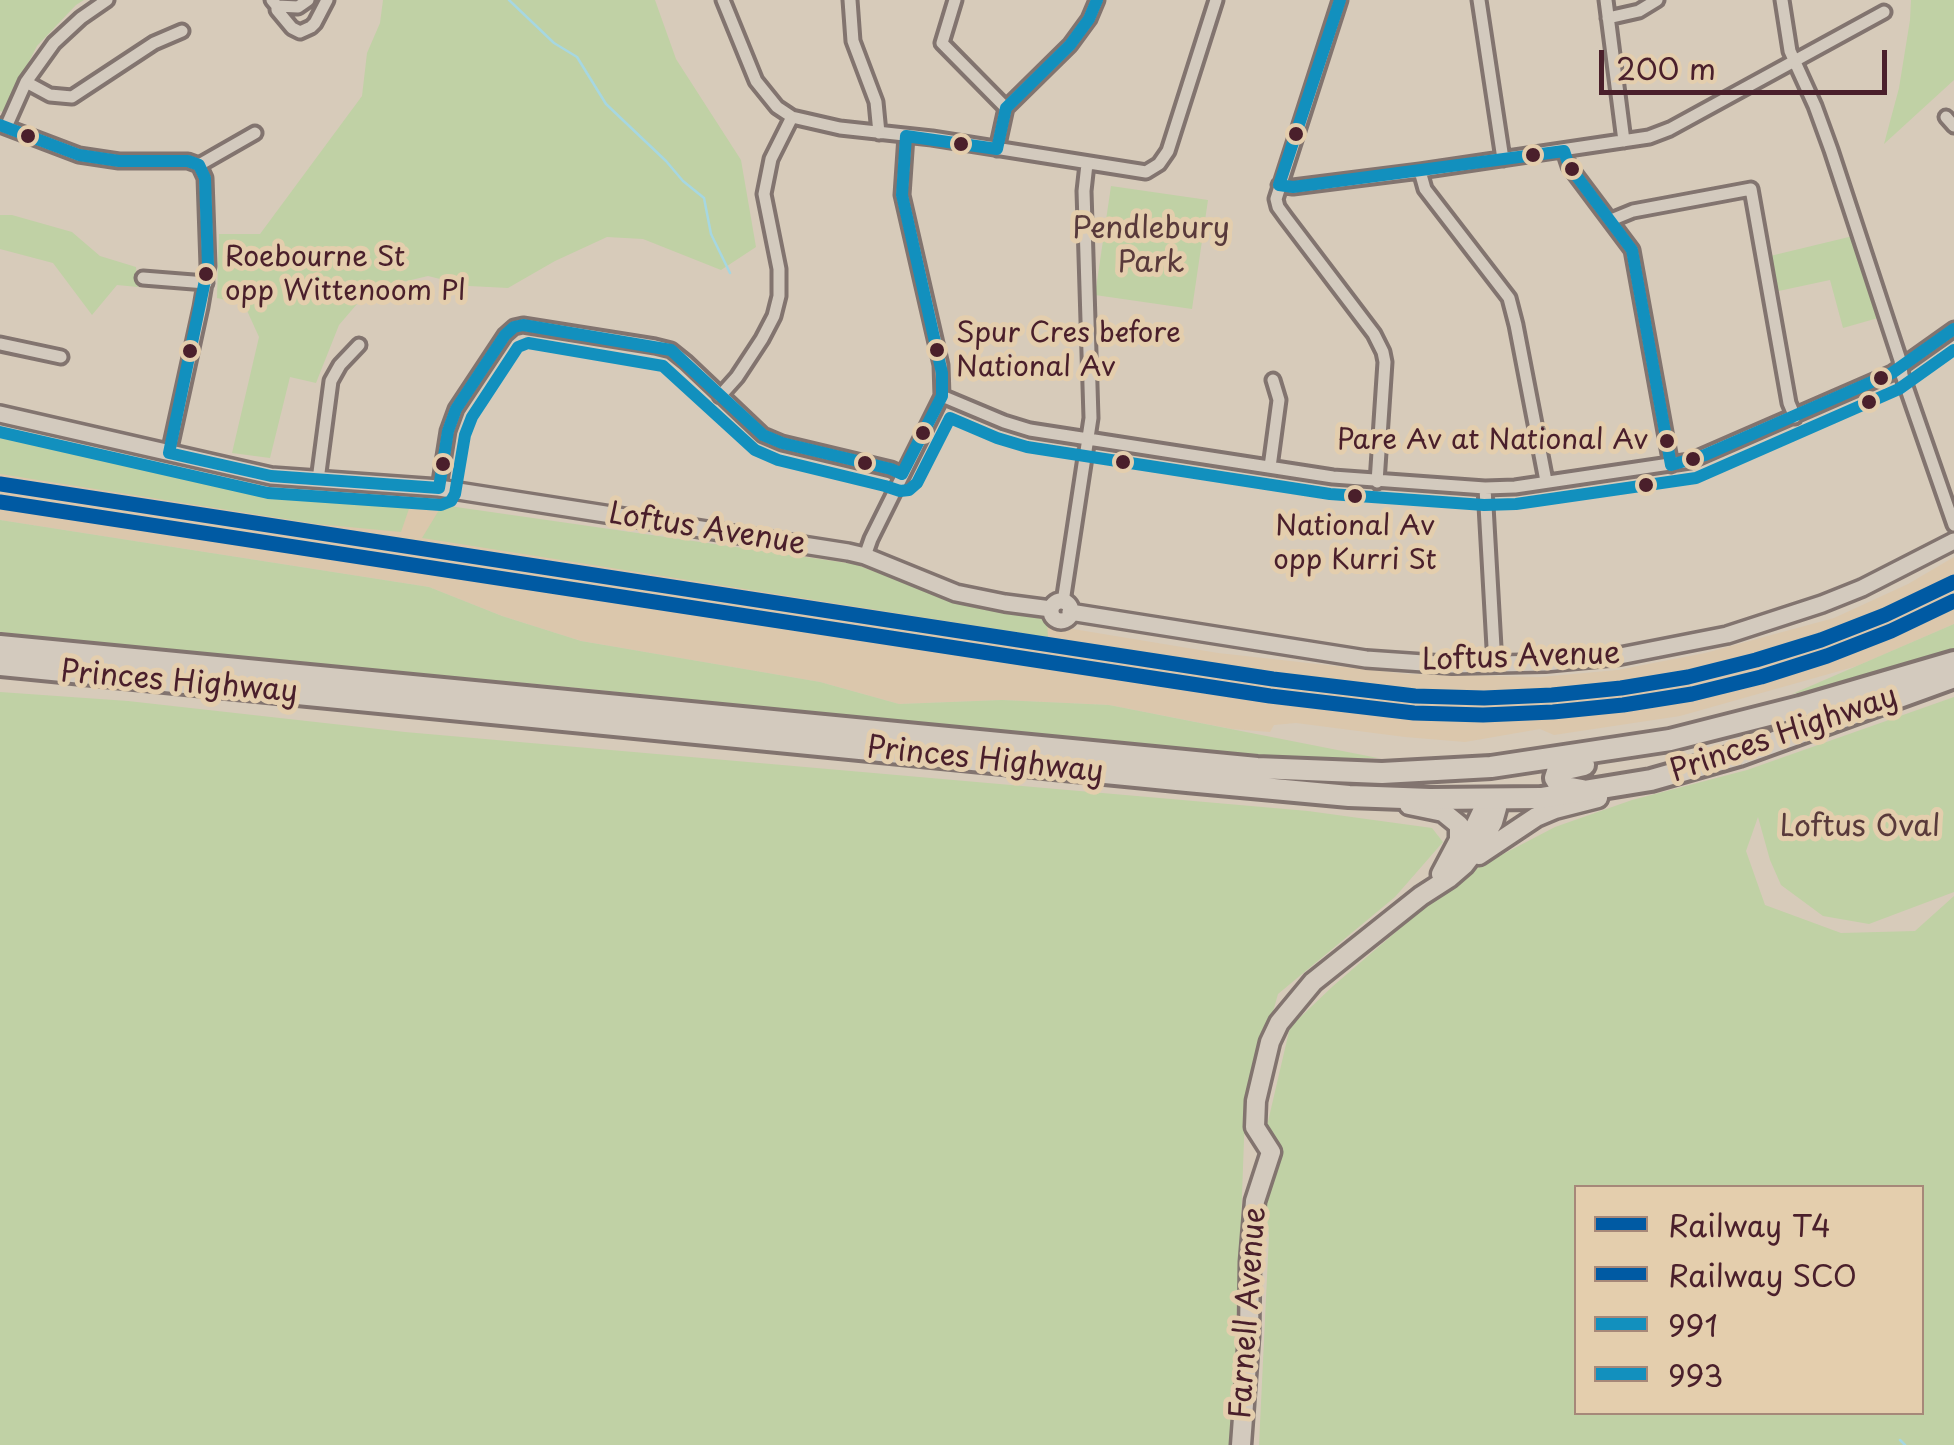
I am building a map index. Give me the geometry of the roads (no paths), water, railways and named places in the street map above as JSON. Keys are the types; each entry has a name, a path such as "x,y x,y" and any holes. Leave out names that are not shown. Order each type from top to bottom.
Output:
{"highway":[{"name":"Princes Highway","path":"0,646 1257,768 1382,774 1491,767 1670,740 1954,662"},
{"name":"Princes Highway","path":"0,665 1349,796 1541,798 1636,783 1740,754 1954,676"},
{"path":"1589,791 1560,786 1556,774 1629,756 1670,740"},
{"path":"1382,774 1478,779 1492,796 1512,772 1537,761"}],"main road":[{"path":"1448,874 1536,817 1636,783"},
{"path":"1349,796 1434,810 1452,818 1460,826 1460,838 1448,874"},
{"name":"Farnell Avenue","path":"1241,1445 1255,1200 1270,1152 1255,1127 1256,1101 1270,1042 1279,1023 1313,982 1448,874 1492,796"}],"street":[{"path":"107,0 54,43 26,82 3,126 79,155 131,162 188,161 199,165 205,178 206,283 169,453"},
{"path":"274,3 292,8 308,0"},
{"path":"274,3 292,28 300,32 316,23 327,0"},
{"path":"723,0 756,80 777,107 792,117 816,124 1140,172 1152,170 1168,152 1216,0"},
{"path":"850,0 853,41 876,102 879,133"},
{"path":"955,0 942,43 1006,108"},
{"path":"997,149 1006,108 1070,45 1098,0"},
{"path":"1340,0 1276,198 1278,207 1374,334 1383,352 1377,482"},
{"path":"1479,0 1503,159"},
{"path":"1606,0 1624,141"},
{"path":"1608,18 1639,11 1657,0"},
{"path":"1782,0 1794,60 1831,150 1954,525"},
{"path":"1279,186 1420,171 1658,134 1884,12"},
{"path":"26,82 50,95 72,98 154,42 182,32"},
{"path":"720,396 737,377 774,316 779,268 764,194 771,158 792,117"},
{"path":"199,165 255,133"},
{"path":"865,556 942,396 942,365 902,195 906,136"},
{"path":"1564,151 1569,166 1632,250 1672,465"},
{"path":"1062,608 1091,418 1086,164"},
{"path":"1420,171 1425,189 1509,298 1546,481"},
{"path":"1612,220 1633,210 1751,188 1789,403 1795,417"},
{"path":"143,278 206,283"},
{"path":"439,488 450,420 505,334 514,327 528,326 664,348 678,355 753,428 773,440 902,474"},
{"path":"942,396 1018,426 1088,439 1377,482 1514,487 1690,461 1901,368 1954,329"},
{"path":"0,344 61,357"},
{"path":"318,480 332,381 340,365 360,345"},
{"path":"1270,467 1280,400 1273,380"},
{"name":"Loftus Avenue","path":"0,414 270,476 439,488 865,556 956,593 1004,603 1062,608 1332,655 1435,664 1546,664 1620,656 1727,635 1862,588 1954,542"},
{"path":"1486,488 1495,665"}],"waterway":[{"path":"509,0 554,43 577,57 606,104 704,198 711,234 730,273"},
{"path":"1900,1440 1905,1445"}],"rail line":[{"name":"T4","path":"0,484 1273,679 1415,696 1552,695 1688,677 1821,640 1954,582"},
{"name":"SCO","path":"0,502 1270,696 1414,713 1553,712 1692,694 1827,656 1954,601"}],"place":[{"name":"Roebourne St opp Wittenoom Pl","path":"206,274"},
{"name":"Spur Cres before National Av","path":"937,350"},
{"name":"Pare Av at National Av","path":"1667,441"},
{"name":"National Av opp Kurri St","path":"1355,496"}],"park label":[{"name":"Pendlebury Park","path":"1151,247"},
{"name":"Loftus Oval","path":"1860,828"}]}
